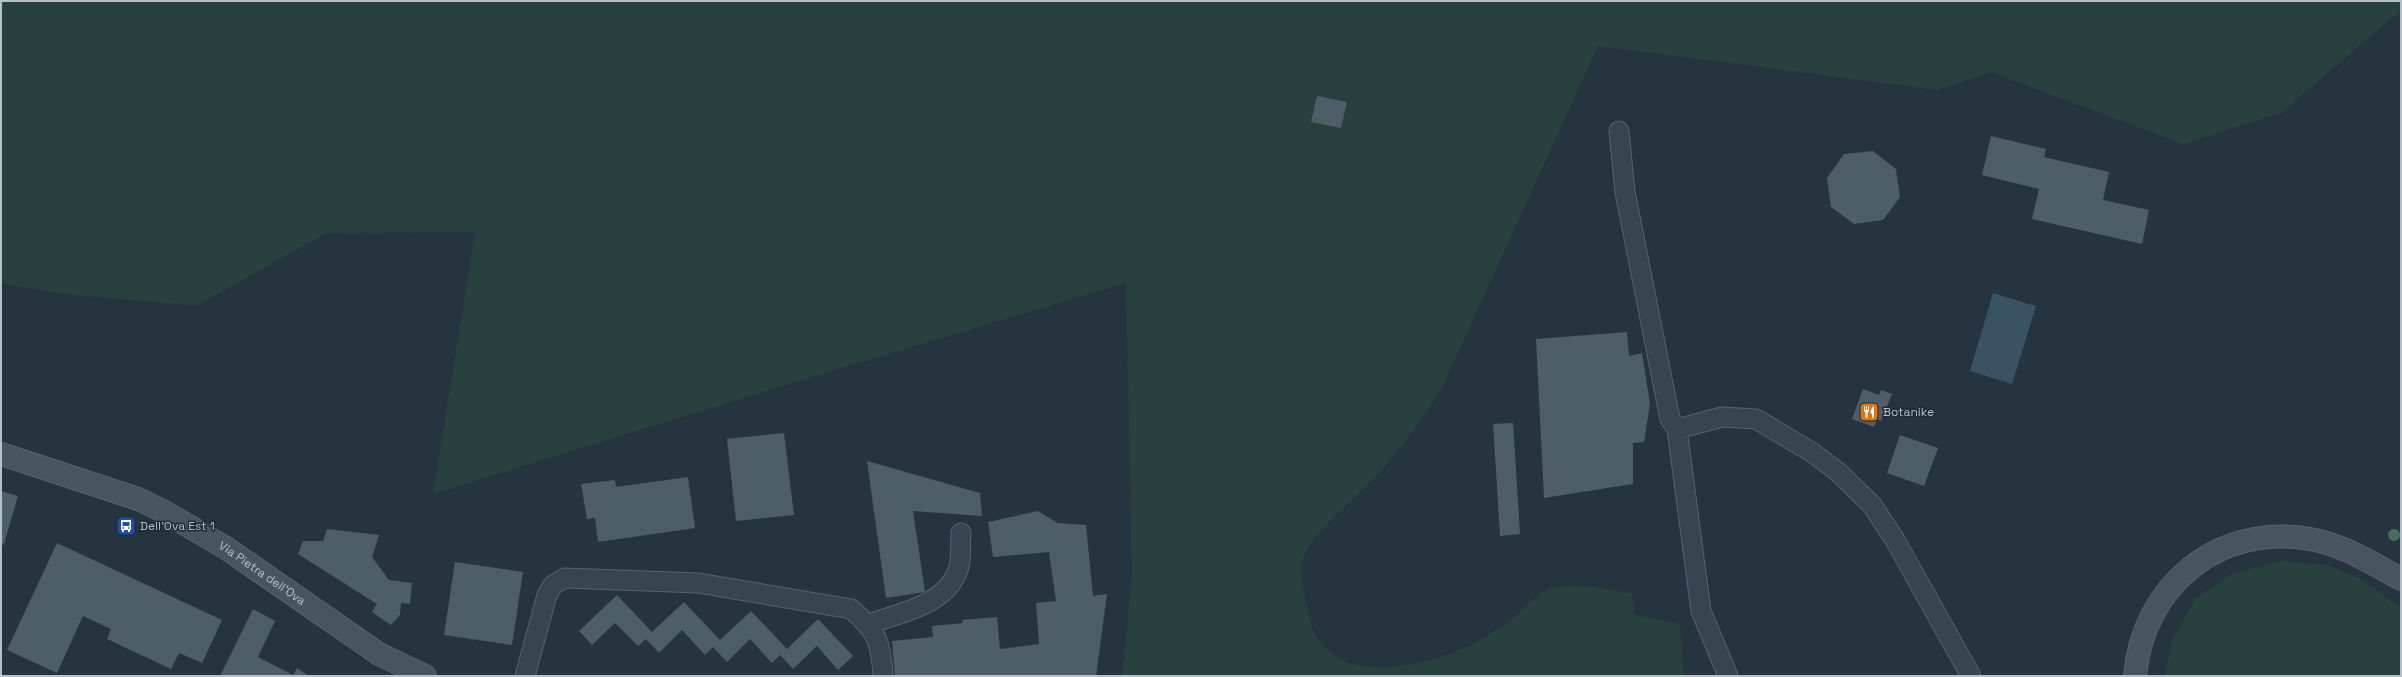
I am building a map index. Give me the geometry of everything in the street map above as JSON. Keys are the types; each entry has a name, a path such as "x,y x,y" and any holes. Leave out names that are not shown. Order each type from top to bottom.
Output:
{"main road":[{"name":"Via Pietra dell'Ova","path":"1,454 138,499 161,510 226,548 379,654 425,676"},
{"path":"2136,676 2142,641 2148,623 2159,604 2181,575 2214,551 2258,539 2284,537 2310,539 2343,550 2401,580"}],"lane":[{"path":"1619,131 1625,192 1670,419 1677,429 1702,611 1728,676"},
{"path":"1677,429 1722,417 1756,420 1813,453 1838,472 1872,505 1894,540 1971,676"},
{"path":"869,624 933,601 951,586 959,569 961,533"},
{"path":"525,676 547,595 553,585 565,578 698,583 851,609 869,624 879,640 882,676"}],"green space":[{"path":"1,1 2401,1 2401,10 2281,113 2183,144 1991,72 1937,90 1598,46 1441,390 1394,456 1368,485 1336,514 1309,546 1302,563 1302,581 1311,624 1316,636 1325,647 1348,663 1370,667 1392,667 1436,659 1457,651 1497,630 1550,588 1560,586 1581,586 1632,593 1635,615 1680,624 1684,676 1122,676 1132,575 1126,283 818,375 433,494 475,232 326,233 196,306 56,293 1,283"},
{"path":"2280,561 2328,565 2364,581 2401,608 2401,676 2165,676 2172,640 2196,598 2232,574"}],"water":[{"path":"1993,293 2036,306 2012,384 1970,371"}],"building":[{"path":"1317,96 1347,102 1341,128 1311,122"},
{"path":"1991,136 2046,149 2044,157 2109,172 2103,200 2149,210 2142,244 2032,219 2039,189 1982,175"},
{"path":"1873,151 1896,169 1900,197 1883,220 1854,224 1831,207 1827,178 1844,154"},
{"path":"1627,332 1629,356 1642,353 1650,404 1644,442 1633,443 1633,484 1544,498 1536,339"},
{"path":"1863,389 1879,395 1881,390 1892,394 1881,421 1877,419 1874,427 1852,419"},
{"path":"1513,423 1520,534 1500,536 1493,424"},
{"path":"784,433 794,515 736,521 727,439"},
{"path":"1900,435 1938,448 1924,486 1887,473"},
{"path":"867,461 980,493 982,516 913,511 925,592 886,598"},
{"path":"688,477 695,528 598,542 595,518 587,519 581,484 615,480 616,487"},
{"path":"1,491 18,496 4,544 1,546"},
{"path":"1038,511 1058,523 1086,525 1093,596 1107,594 1096,676 895,676 892,641 933,637 932,626 963,623 962,620 997,617 1000,649 1039,644 1036,603 1056,601 1049,552 993,557 988,522"},
{"path":"327,529 379,535 372,557 389,580 412,583 410,604 401,603 400,615 391,625 372,612 377,604 298,554 303,541 323,541"},
{"path":"57,543 222,620 202,663 179,653 171,669 107,639 111,629 83,616 57,673 7,650"},
{"path":"455,562 523,572 512,645 444,635"},
{"path":"617,595 652,632 684,602 720,640 751,611 787,649 818,619 853,656 838,670 817,646 793,669 780,655 772,663 750,639 727,662 713,647 705,655 682,630 659,653 646,639 638,646 615,623 592,645 579,631"},
{"path":"253,609 275,621 258,657 293,675 297,668 309,676 220,676"}],"place":[{"name":"Botanike","path":"1869,412"},
{"name":"Dell'Ova Est 1","path":"126,526"}]}
